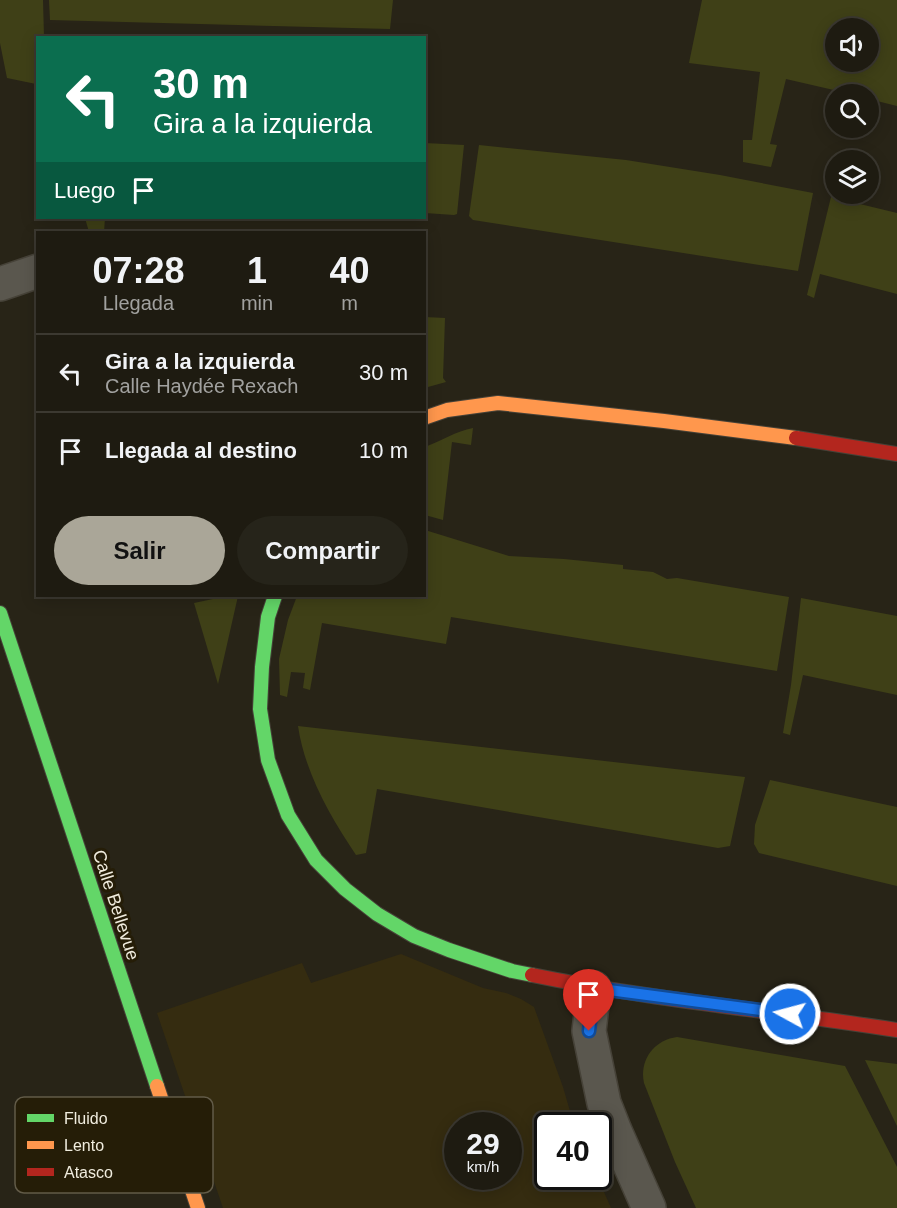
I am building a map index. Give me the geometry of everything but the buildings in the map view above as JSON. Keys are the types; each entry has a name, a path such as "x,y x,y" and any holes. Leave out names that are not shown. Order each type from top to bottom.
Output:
{"street":[{"path":"0,284 36,271"},
{"path":"426,417 447,410 498,403 664,421 897,454"},
{"path":"275,597 268,617 260,709 268,760 288,815 316,860 345,889 376,914 414,936 512,971 594,988 897,1030"},
{"name":"Calle Bellevue","path":"0,612 161,1097"},
{"path":"594,988 589,1031 604,1103 649,1208"},
{"name":"Calle Bellevue","path":"193,1193 198,1208"}],"shaded area":[{"path":"0,0 43,0 44,36 36,36 36,84 7,78 0,43"},
{"path":"49,0 393,0 390,29 50,20"},
{"path":"702,0 897,0 897,106 879,102 879,84 825,84 825,88 786,79 770,144 777,145 771,167 743,162 743,140 752,140 760,72 689,63"},
{"path":"426,143 464,145 457,214 426,213"},
{"path":"479,145 626,160 813,193 798,271 473,220 469,216"},
{"path":"829,204 860,204 897,213 897,294 820,274 814,298 807,295"},
{"path":"85,219 105,219 104,231 89,231"},
{"path":"426,317 445,318 443,378 446,382 426,386"},
{"path":"473,428 471,445 452,442 443,520 426,515 426,447"},
{"path":"426,530 509,556 623,565 623,569 653,572 667,579 677,578 789,597 777,671 451,617 446,644 322,623 310,690 303,688 305,673 291,672 287,697 280,695 279,659 288,620 297,597 426,597"},
{"path":"222,597 238,597 218,684 194,603"},
{"path":"801,598 897,616 897,695 803,675 790,735 783,733"},
{"path":"298,726 745,777 730,846 718,848 377,789 366,853 356,855 320,794 306,760"},
{"path":"770,780 897,807 897,886 759,853 754,844 755,825"},
{"path":"401,954 483,988 521,999 534,1007 570,1112 534,1112 534,1190 603,1190 611,1208 223,1208 213,1178 213,1097 185,1097 157,1013 302,963 311,983"},
{"path":"677,1037 845,1066 897,1167 897,1208 696,1208 675,1162 644,1083 643,1075 650,1052 661,1042"},
{"path":"865,1060 897,1064 897,1126"}],"traffic: fast":[{"path":"275,597 268,617 260,709 268,760 288,815 316,860 345,889 377,914 414,936 512,971 532,975"},
{"path":"0,613 157,1086"}],"traffic: slow":[{"path":"426,417 447,410 498,403 796,438"},
{"path":"157,1086 161,1097"},
{"path":"193,1193 198,1208"}],"traffic: jam":[{"path":"796,438 897,454"},
{"path":"532,975 669,998 897,1030"}],"route":[{"path":"589,1031 594,988 790,1014"}]}
